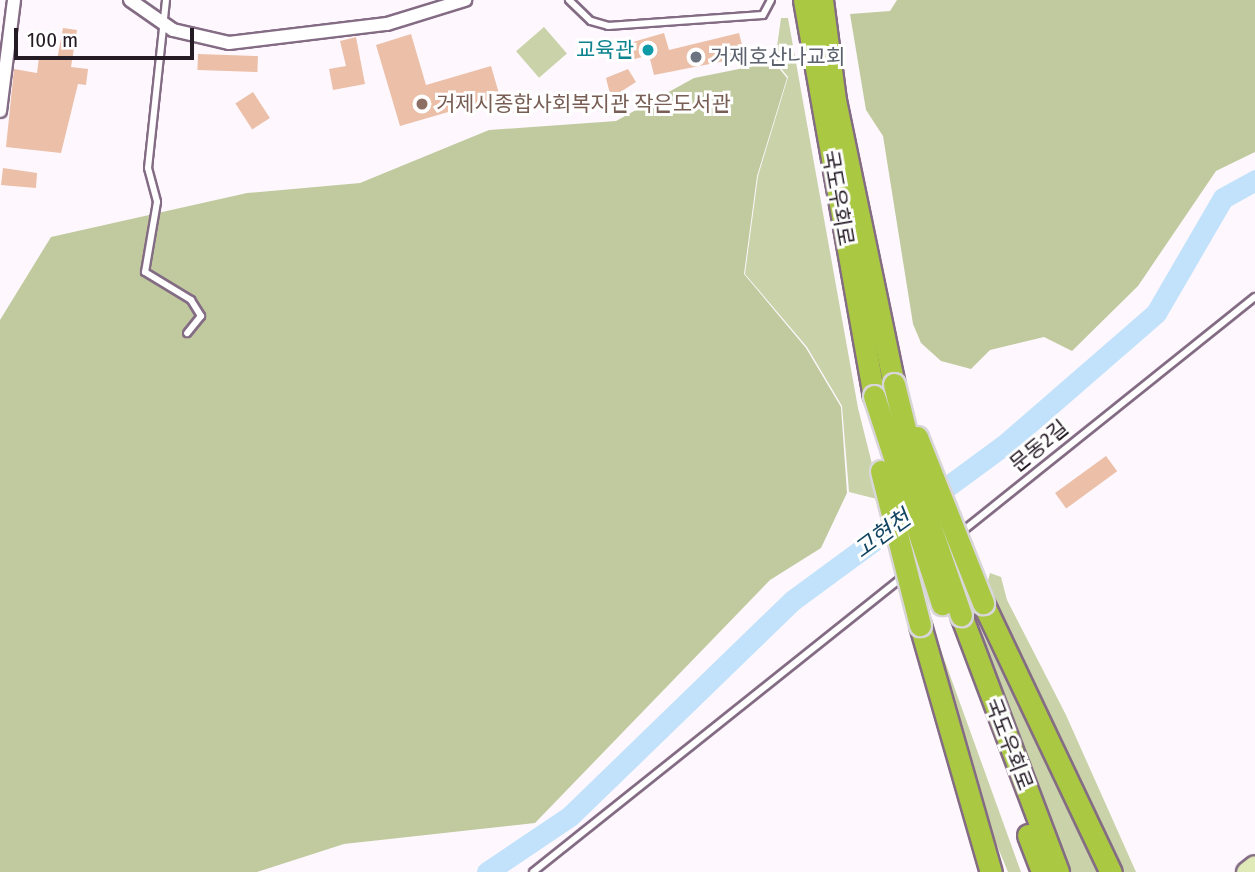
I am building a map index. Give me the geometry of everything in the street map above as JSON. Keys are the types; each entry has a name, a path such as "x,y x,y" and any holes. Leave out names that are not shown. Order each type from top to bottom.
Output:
{"highway":[{"name":"국도우회로","path":"804,0 874,396"},
{"name":"국도우회로","path":"822,0 835,100 894,384"},
{"path":"894,384 955,619"},
{"path":"894,384 983,603 1111,872"},
{"path":"874,396 955,619"},
{"path":"874,396 877,455 920,625 991,872"},
{"name":"국도우회로","path":"955,619 1042,872"},
{"name":"국도우회로","path":"955,619 1058,872"},
{"path":"979,832 1000,872"}],"main road":[{"path":"1246,872 1255,865"}],"street":[{"path":"0,111 5,20 14,0"},
{"path":"130,0 164,21 173,30 196,38 258,42 387,24 465,0"}],"lane":[{"path":"166,0 148,168 157,202 145,272 191,300 201,316 187,333"},
{"path":"569,0 591,21 608,26 762,15 771,0"},
{"name":"문동2길","path":"533,872 1255,297"}],"green space":[{"path":"897,0 1255,0 1255,152 1216,171 1138,286 1072,351 1044,337 990,350 971,369 941,361 921,343 913,324 883,136 866,110 850,14 890,11"},
{"path":"781,18 788,18 858,408 881,500 849,492 842,406 807,347 745,274 758,176 788,77 775,61"},
{"path":"544,27 567,53 539,78 516,51"},
{"path":"774,62 787,78 757,176 744,274 806,348 841,407 847,493 821,548 770,580 535,823 344,844 257,872 0,872 0,320 51,237 247,193 360,183 489,130 616,121 694,78"},
{"path":"990,573 1001,577 1007,600 1066,715 1136,872 1120,872 985,592"},
{"path":"970,608 1101,872 1062,872"},
{"path":"932,631 1021,872 1008,872 982,809"}],"building":[{"path":"63,28 77,30 71,67 88,69 86,85 78,84 61,153 6,147 14,69 37,73 39,57 57,60"},
{"path":"664,33 669,50 739,33 745,57 654,75 649,55 631,60 626,44"},
{"path":"411,34 426,85 491,66 500,97 400,126 376,45"},
{"path":"356,37 365,84 333,90 329,69 346,66 340,41"},
{"path":"198,54 258,56 257,72 197,70"},
{"path":"628,69 636,82 611,98 606,78"},
{"path":"253,92 270,118 252,129 235,103"},
{"path":"3,168 37,173 36,188 1,185"},
{"path":"1106,456 1117,471 1066,508 1055,493"}],"waterway":[{"name":"고현천","path":"487,872 570,816 793,600 1003,446 1156,313 1223,198 1255,180"}],"place":[{"name":"교육관","path":"648,50"},
{"name":"거제호산나교회","path":"696,57"},
{"name":"거제시종합사회복지관 작은도서관","path":"422,104"}]}
